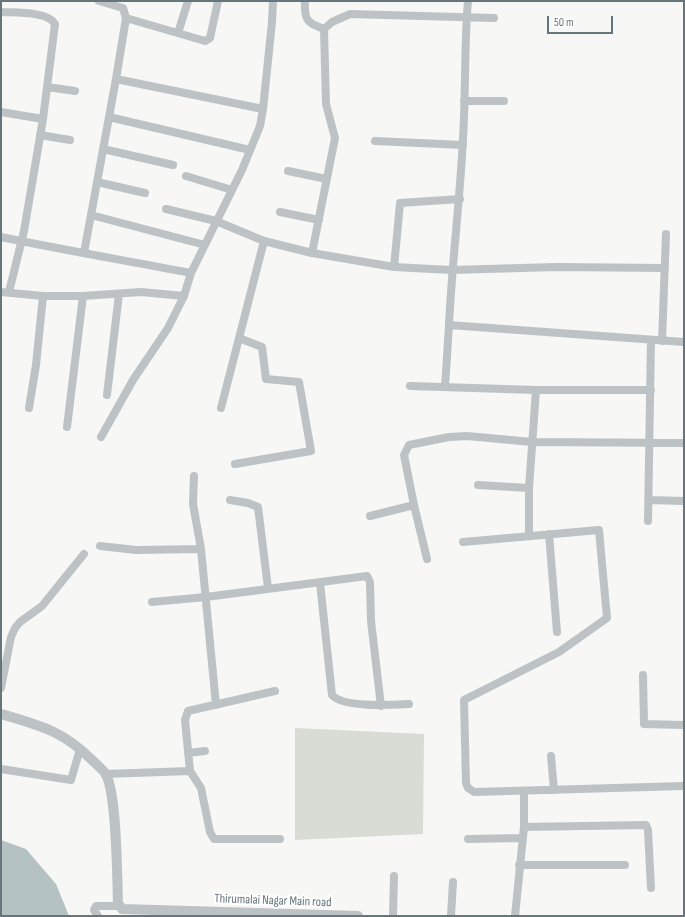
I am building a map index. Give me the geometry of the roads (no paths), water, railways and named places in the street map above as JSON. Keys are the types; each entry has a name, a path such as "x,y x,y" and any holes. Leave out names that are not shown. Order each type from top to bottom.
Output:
{"street":[{"path":"84,253 126,18 124,4 99,1"},
{"path":"178,33 188,1"},
{"path":"126,18 205,41 210,38 218,1"},
{"path":"101,437 133,380 168,328 184,296 191,273 232,190 260,126 263,109 273,1"},
{"path":"305,1 304,14 308,22 324,29"},
{"path":"445,387 451,270 460,199 468,1"},
{"path":"1,12 39,15 50,18 55,22 43,119 22,241 5,292 43,296 83,296 141,292 184,296"},
{"path":"324,29 332,22 350,14 494,18"},
{"path":"312,253 335,138 326,104 324,29"},
{"path":"116,79 263,109"},
{"path":"47,87 75,91"},
{"path":"464,101 504,102"},
{"path":"1,112 43,119"},
{"path":"109,117 250,150"},
{"path":"40,135 70,140"},
{"path":"375,141 463,145"},
{"path":"103,149 173,165"},
{"path":"288,171 327,179"},
{"path":"186,176 232,190"},
{"path":"97,182 145,193"},
{"path":"394,268 400,203 460,199"},
{"path":"166,209 216,221 264,241 312,253 394,268 451,270 556,267 665,268"},
{"path":"280,212 319,220"},
{"path":"91,215 205,245"},
{"path":"662,341 666,234"},
{"path":"1,237 191,273"},
{"path":"221,408 264,241"},
{"path":"107,395 119,294"},
{"path":"29,408 36,365 43,296"},
{"path":"67,428 83,296"},
{"path":"449,325 684,342"},
{"path":"235,464 311,451 299,382 266,379 262,347 239,338"},
{"path":"648,521 652,340"},
{"path":"410,386 536,390 651,390"},
{"path":"530,536 529,488 536,390"},
{"path":"427,559 404,455 409,445 449,437 467,436 532,442 684,443"},
{"path":"194,476 193,504 202,549 216,705"},
{"path":"478,485 529,488"},
{"path":"230,500 248,503 258,507 268,588"},
{"path":"649,500 684,501"},
{"path":"370,516 414,505"},
{"path":"463,542 599,530 607,618 559,652 464,700 466,783 468,788 474,792 684,786"},
{"path":"549,534 557,632"},
{"path":"100,546 136,550 202,549"},
{"path":"1,688 11,637 15,628 20,622 42,606 84,554"},
{"path":"152,602 206,597 364,576 370,578 371,621 381,706"},
{"path":"320,583 332,695 337,700 381,706 409,704"},
{"path":"643,676 644,724 684,725"},
{"path":"275,691 194,709 188,711 186,715 190,771 201,788 210,832 214,840 280,839"},
{"path":"1,714 60,734 80,749 105,774 110,786 114,814 115,853 120,906 96,906 94,910 98,916"},
{"path":"1,769 71,780 80,749"},
{"path":"188,753 205,751"},
{"path":"551,756 554,790"},
{"path":"105,774 190,771"},
{"path":"515,916 524,827 524,791"},
{"path":"524,827 646,825 648,830 651,888"},
{"path":"468,839 522,838"},
{"path":"519,869 625,865"},
{"path":"393,916 394,876"},
{"path":"451,916 453,882"},
{"name":"Thirumalai Nagar Main road","path":"120,906 122,909 127,911 186,914 358,916"}]}
